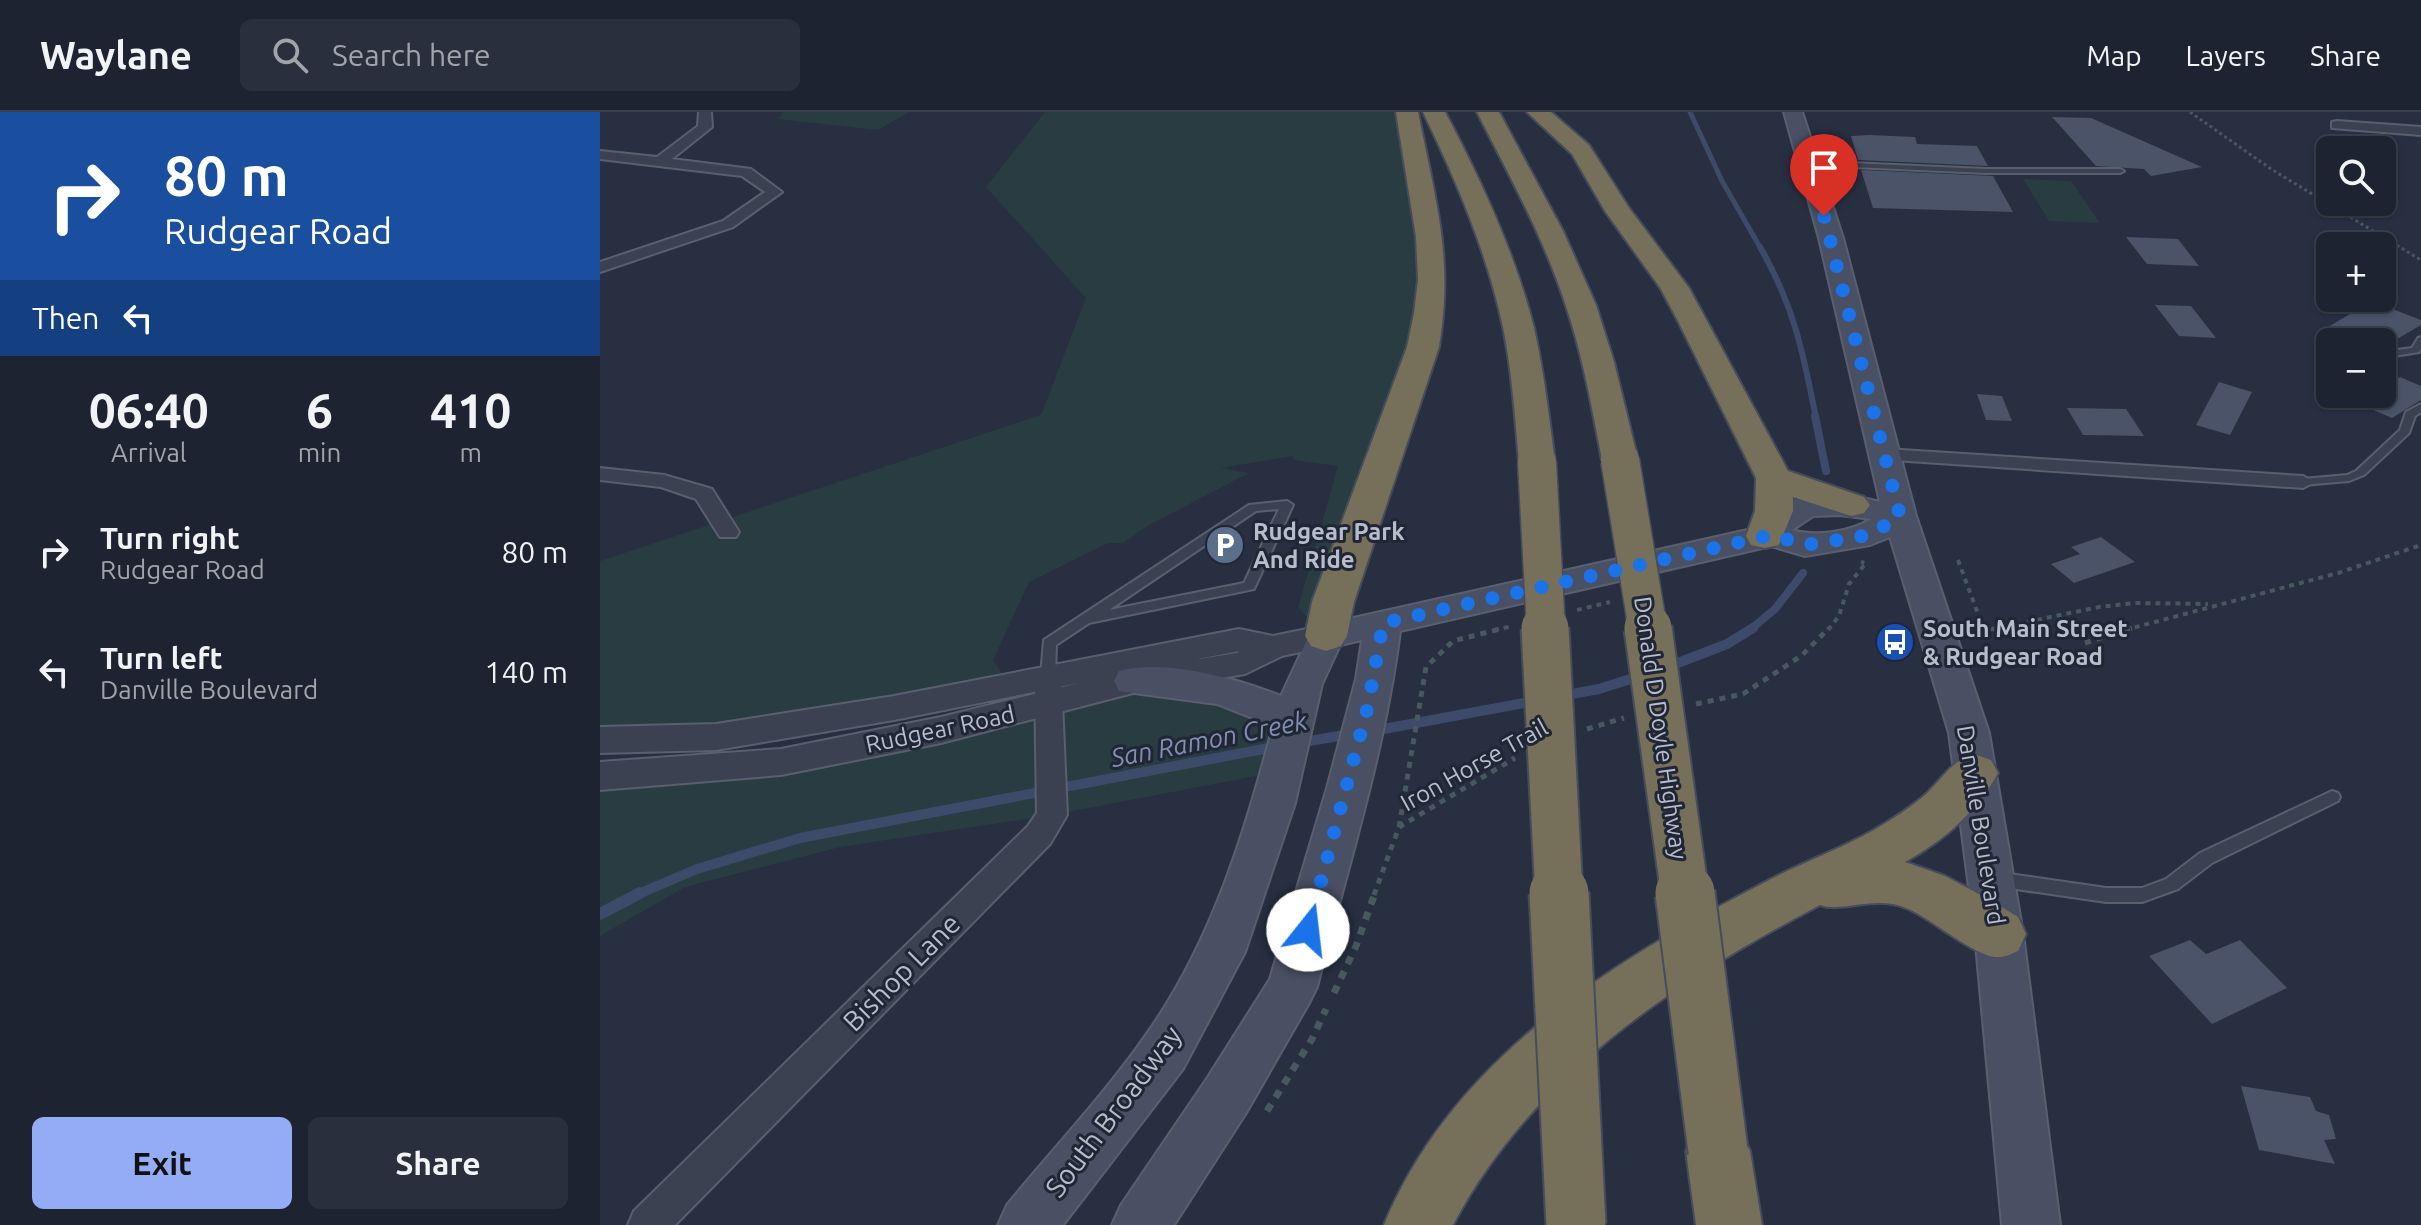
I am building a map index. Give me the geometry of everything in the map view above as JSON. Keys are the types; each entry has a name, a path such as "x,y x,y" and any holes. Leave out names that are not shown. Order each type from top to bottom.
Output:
{"highway":[{"path":"1326,636 1333,602 1423,347 1429,311 1432,279 1429,237 1407,112"},
{"path":"1434,112 1473,196 1514,312 1528,377 1537,462 1576,1225"},
{"name":"Donald D Doyle Highway","path":"1488,112 1552,236 1581,306 1601,371 1620,460 1661,709 1729,1225"},
{"path":"1538,112 1581,150 1618,211 1675,288 1774,478 1774,511 1768,535"},
{"path":"1774,478 1851,505"},
{"path":"1417,1225 1433,1190 1496,1103 1571,1031 1651,974 1802,889 1897,842 1942,809 1974,773"},
{"path":"1802,889 1877,879 1909,886 1941,898 1999,934"}],"main road":[{"name":"Danville Boulevard","path":"1793,112 1831,238 1900,516 1969,733 1999,934 2031,1225"},
{"name":"Rudgear Road","path":"1768,535 1785,517 1803,509 1851,505 1900,516"},
{"name":"Rudgear Road","path":"1326,636 1768,535 1805,545 1870,535 1900,516"},
{"path":"1141,1225 1227,1095 1292,987 1348,788 1375,679 1383,623"},
{"name":"South Broadway","path":"1027,1225 1165,1052 1228,937 1274,803 1303,684 1326,636"},
{"path":"1140,669 1178,683 1230,691 1262,702 1295,720"}],"street":[{"path":"660,162 705,127 705,112"},
{"path":"2337,125 2421,131"},
{"path":"600,155 746,172 775,192 728,224 600,267"},
{"path":"1886,455 2303,482"},
{"path":"600,474 664,481 704,494 728,532"},
{"name":"Rudgear Road","path":"600,776 781,762 1049,690 1140,669 1245,663 1273,647 1326,636"},
{"name":"Rudgear Road","path":"600,740 716,737 894,708 1049,690"},
{"name":"Bishop Lane","path":"648,1225 1039,835 1052,815 1049,690"}],"lane":[{"path":"1851,165 1876,161 1915,162"},
{"path":"1808,163 1986,171 2120,171"},
{"path":"2396,354 2418,353 2421,340"},
{"path":"2303,482 2349,478 2360,473 2405,431 2410,414 2421,407"},
{"path":"1049,690 1049,643 1085,619 1253,508 1287,505 1249,586 1085,619"},
{"path":"1991,878 2106,895 2142,895 2172,884 2206,858 2332,797"}],"path":[{"path":"2190,112 2271,169 2421,260"},
{"path":"2085,643 2214,604 2383,560 2421,545"},
{"path":"1958,560 1984,631 2099,607 2135,603 2214,604"},
{"path":"1683,706 1743,694 1801,656 1821,639 1839,616 1849,584 1866,563"},
{"path":"1399,827 1425,681"},
{"name":"Iron Horse Trail","path":"1582,731 1639,715"},
{"name":"Iron Horse Trail","path":"1263,1116 1312,1039 1350,960 1399,827 1518,757"}],"shaded area":[{"path":"783,112 909,112 878,130 778,119"},
{"path":"1045,112 1407,112 1432,279 1326,636 1298,608 1338,466 1294,460 1292,456 1221,468 1249,473 1149,525 1123,543 1108,543 1029,582 993,660 1009,684 600,740 600,561 1041,415 1086,298 986,187"},
{"path":"2023,179 2071,181 2100,223 2049,221"},
{"path":"1133,681 1295,720 1282,771 1052,815 840,847 685,887 600,936 600,776 781,762"}],"building":[{"path":"2052,117 2091,118 2202,167 2151,176 2144,169 2096,166"},
{"path":"1851,136 1915,137 1917,144 1977,146 1988,166 1858,160"},
{"path":"1861,170 1993,176 2013,212 1873,208"},
{"path":"2126,237 2178,239 2199,266 2147,264"},
{"path":"2155,305 2191,306 2216,338 2179,336"},
{"path":"2396,310 2421,320 2421,325 2396,340 2396,328 2326,328 2353,312"},
{"path":"2400,377 2421,386 2421,400 2392,418 2369,408 2396,408 2396,379"},
{"path":"2219,382 2252,392 2230,435 2196,425"},
{"path":"1977,394 2002,396 2012,421 1986,420"},
{"path":"2067,408 2126,409 2144,436 2083,435"},
{"path":"2101,537 2135,562 2074,583 2051,564 2080,554 2071,547"},
{"path":"2190,940 2206,954 2240,940 2287,988 2212,1024 2149,956"},
{"path":"2241,1086 2310,1097 2316,1111 2329,1115 2336,1139 2324,1140 2335,1164 2259,1150"}],"waterway":[{"name":"San Ramon Creek","path":"1690,112 1722,181 1761,249"},
{"name":"San Ramon Creek","path":"1760,247 1781,289 1796,330 1816,418"},
{"name":"San Ramon Creek","path":"1815,416 1826,471"},
{"name":"San Ramon Creek","path":"1751,629 1775,609 1803,573"},
{"name":"San Ramon Creek","path":"1665,668 1727,644 1751,629"},
{"name":"San Ramon Creek","path":"1561,696 1599,689 1640,676"},
{"name":"San Ramon Creek","path":"1373,731 1535,701"},
{"name":"San Ramon Creek","path":"1298,743 1350,734"},
{"name":"San Ramon Creek","path":"637,895 697,869 800,838 1279,746"},
{"name":"San Ramon Creek","path":"600,914 637,895"}],"place":[{"name":"Rudgear Park And Ride","path":"1225,545"},
{"name":"South Main Street & Rudgear Road","path":"1895,642"}],"route":[{"path":"1308,930 1375,679 1383,623 1772,535 1805,545 1870,535 1900,516 1824,216"}]}
